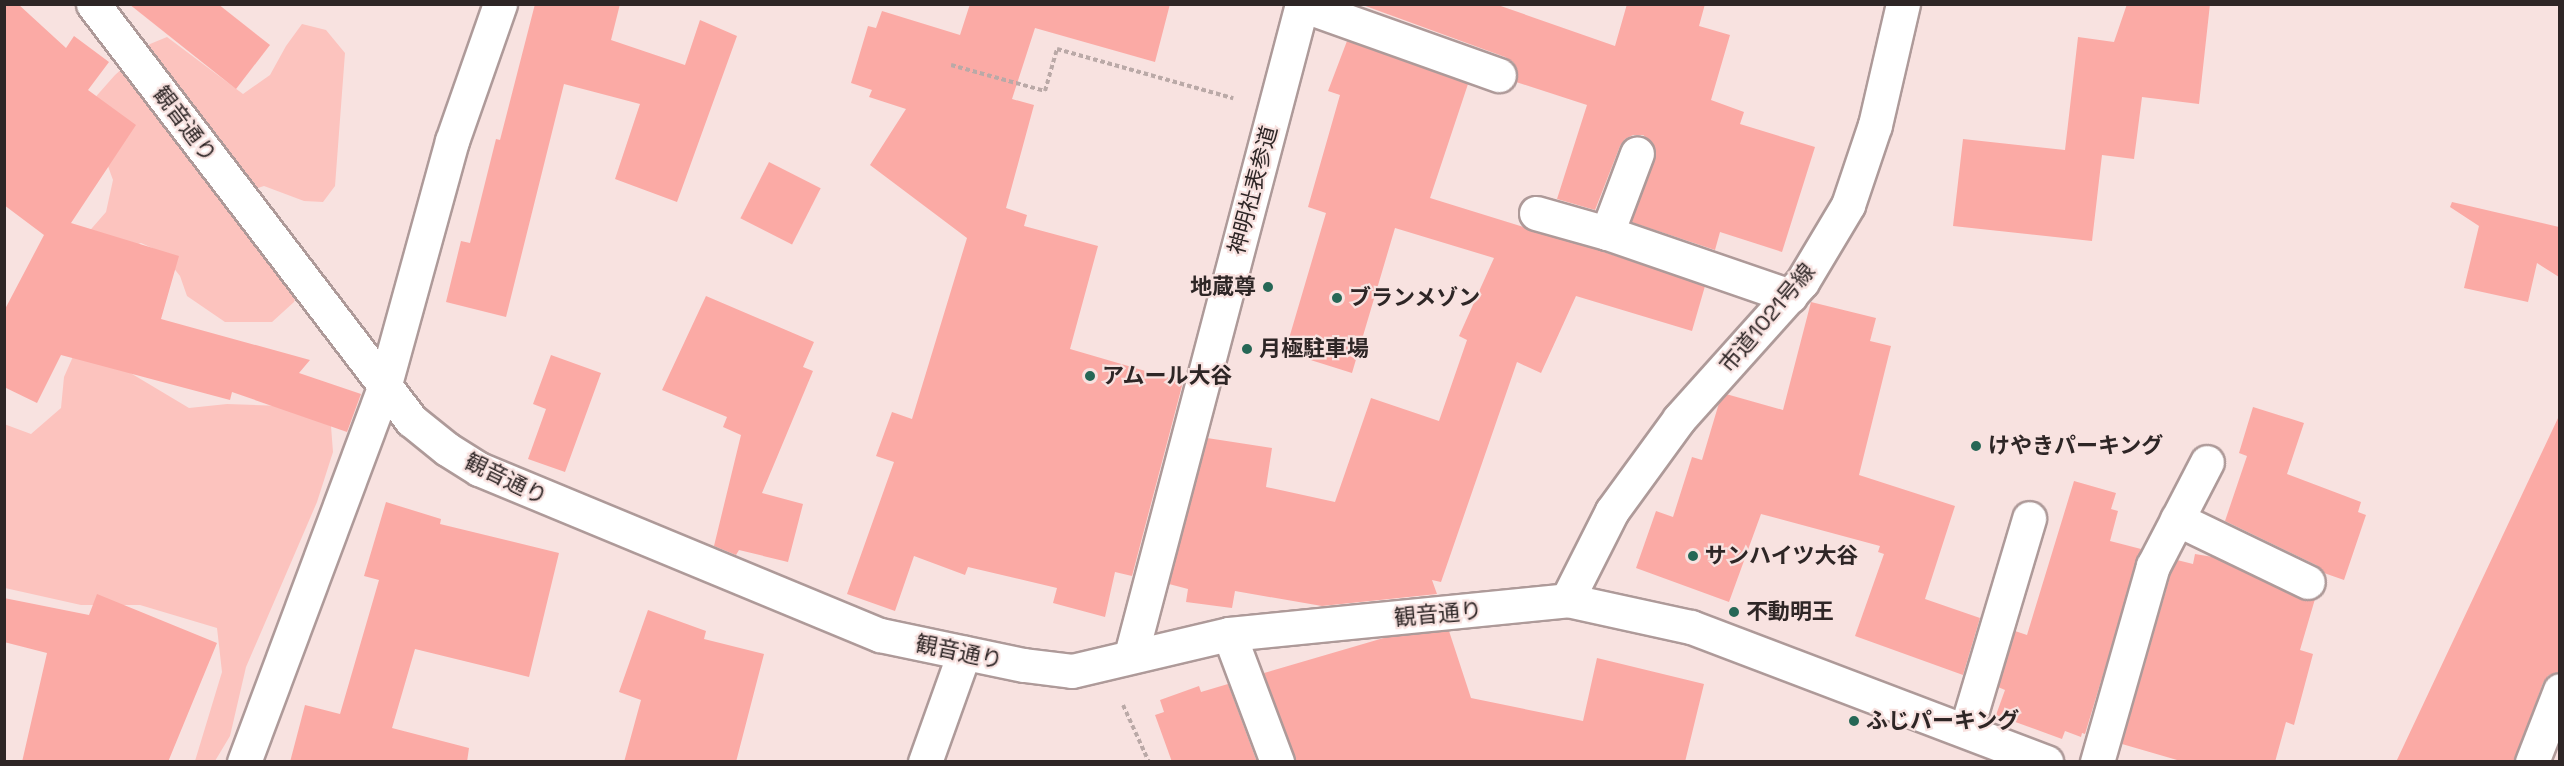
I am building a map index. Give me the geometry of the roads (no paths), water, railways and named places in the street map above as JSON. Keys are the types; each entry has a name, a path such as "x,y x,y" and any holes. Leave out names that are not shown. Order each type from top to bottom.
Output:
{"street":[{"name":"観音通り","path":"93,4 411,420 447,449 479,470 880,635 1024,665 1072,671 1131,655 1229,634 1567,600 1691,627 2046,762"},
{"path":"244,762 385,384 452,141 500,4"},
{"name":"市道1021号線","path":"1567,600 1612,511 1679,419 1802,282 1848,205 1875,125 1903,4"},
{"path":"1302,5 1499,75"},
{"name":"神明社表参道","path":"1131,655 1302,5"},
{"path":"1607,233 1637,153"},
{"path":"1536,213 1607,233 1790,296"},
{"path":"2097,762 2153,566 2207,462"},
{"path":"1966,730 2029,518"},
{"path":"2177,519 2308,582"},
{"path":"1229,634 1277,762"},
{"path":"925,762 964,653"},
{"path":"2532,762 2559,690"}],"place":[{"name":"地蔵尊","path":"1268,287"},
{"name":"ブランメゾン","path":"1337,298"},
{"name":"月極駐車場","path":"1247,349"},
{"name":"アムール大谷","path":"1090,376"},
{"name":"けやきパーキング","path":"1976,446"},
{"name":"サンハイツ大谷","path":"1693,556"},
{"name":"不動明王","path":"1734,612"},
{"name":"ふじパーキング","path":"1854,721"}]}
